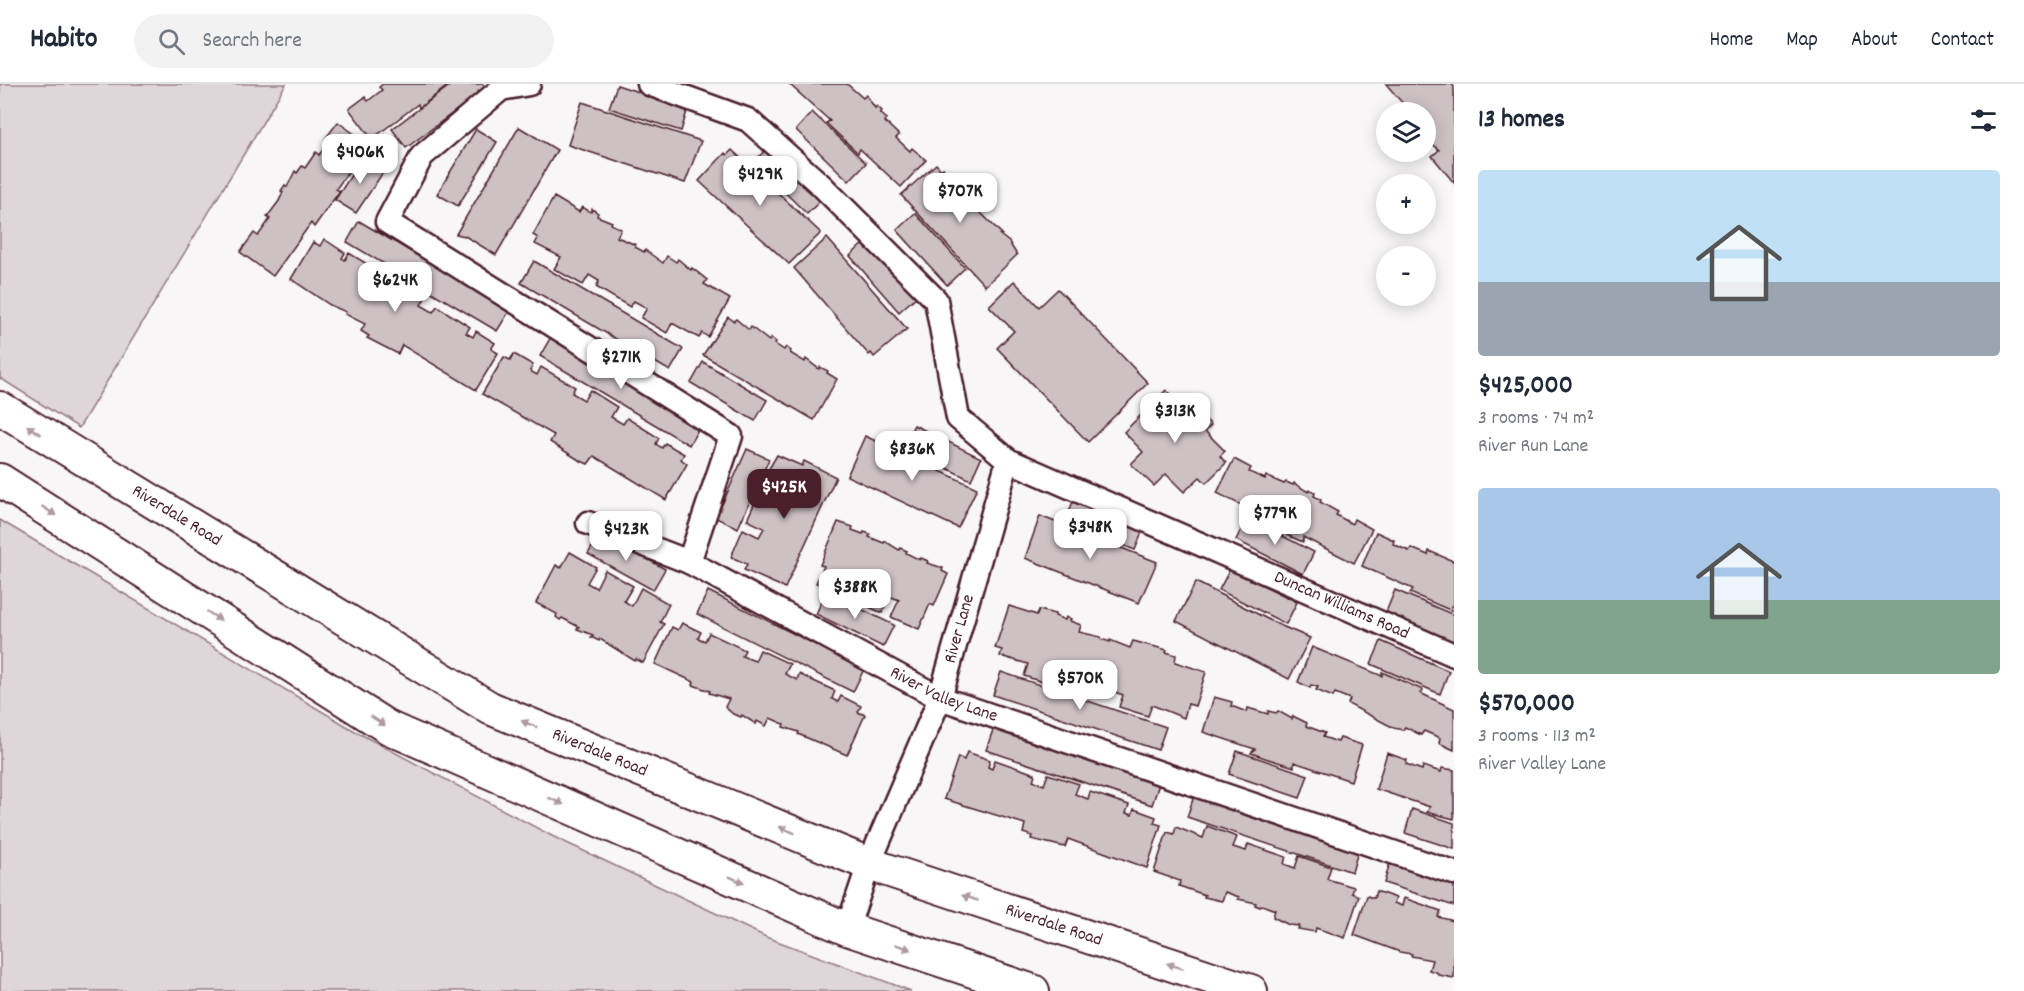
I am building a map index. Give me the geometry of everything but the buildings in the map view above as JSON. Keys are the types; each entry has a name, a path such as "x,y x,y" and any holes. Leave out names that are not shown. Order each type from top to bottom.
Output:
{"street":[{"path":"529,84 501,89 422,156 387,222 731,436 689,562"},
{"name":"Duncan Williams Road","path":"649,84 748,120 822,186 936,300 958,418 1008,460 1454,655"},
{"name":"Riverdale Road","path":"0,408 490,708 868,864 1251,991"},
{"name":"River Lane","path":"848,929 868,864 940,698 1008,460"},
{"path":"0,480 389,728 848,929 1033,991"},
{"name":"River Valley Lane","path":"588,523 689,562 940,698 1454,873"}],"shaded area":[{"path":"0,84 286,84 79,428 0,378"},
{"path":"0,520 360,734 552,836 766,937 911,991 0,991"}]}
